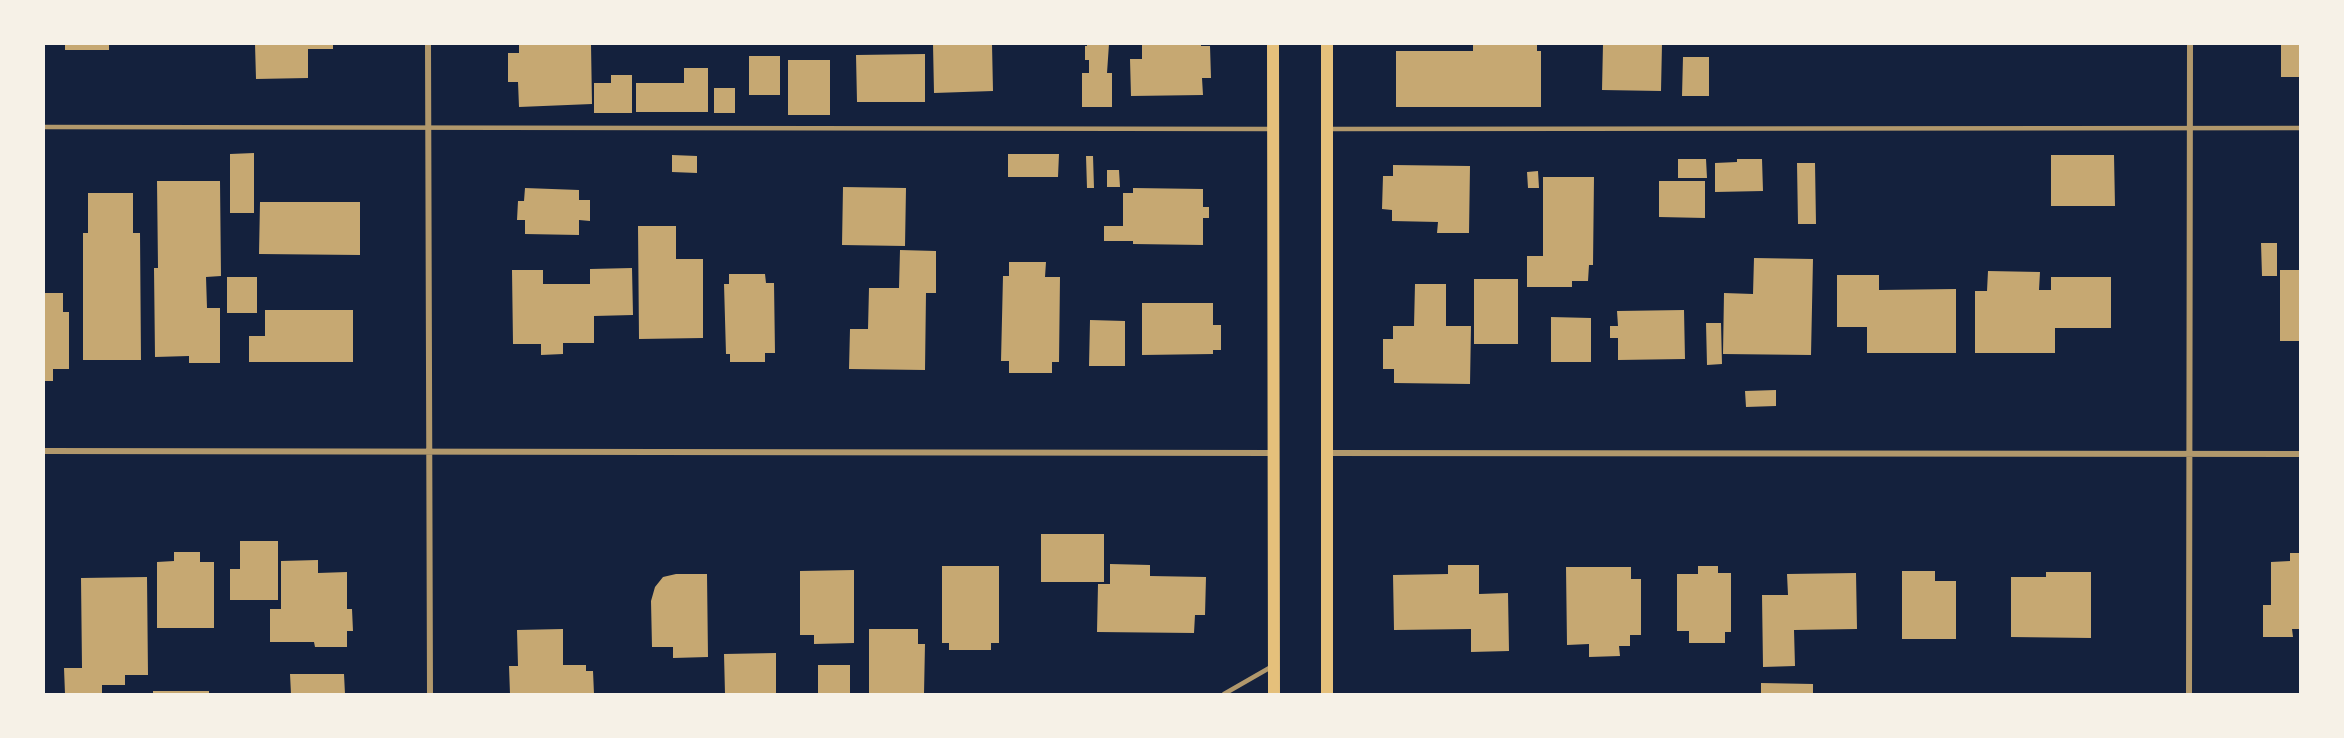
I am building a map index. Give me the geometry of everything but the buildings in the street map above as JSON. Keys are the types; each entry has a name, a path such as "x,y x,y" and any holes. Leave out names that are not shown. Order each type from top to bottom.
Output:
{"main road":[{"path":"1273,44 1274,694"},
{"path":"1327,44 1327,694"}],"street":[{"path":"428,44 430,694"},
{"path":"2189,694 2190,44"},
{"path":"44,451 1273,453"},
{"path":"1327,453 2301,454"}],"lane":[{"path":"44,127 1273,129"},
{"path":"1327,129 2301,128"},
{"path":"1224,694 1274,666"}]}
